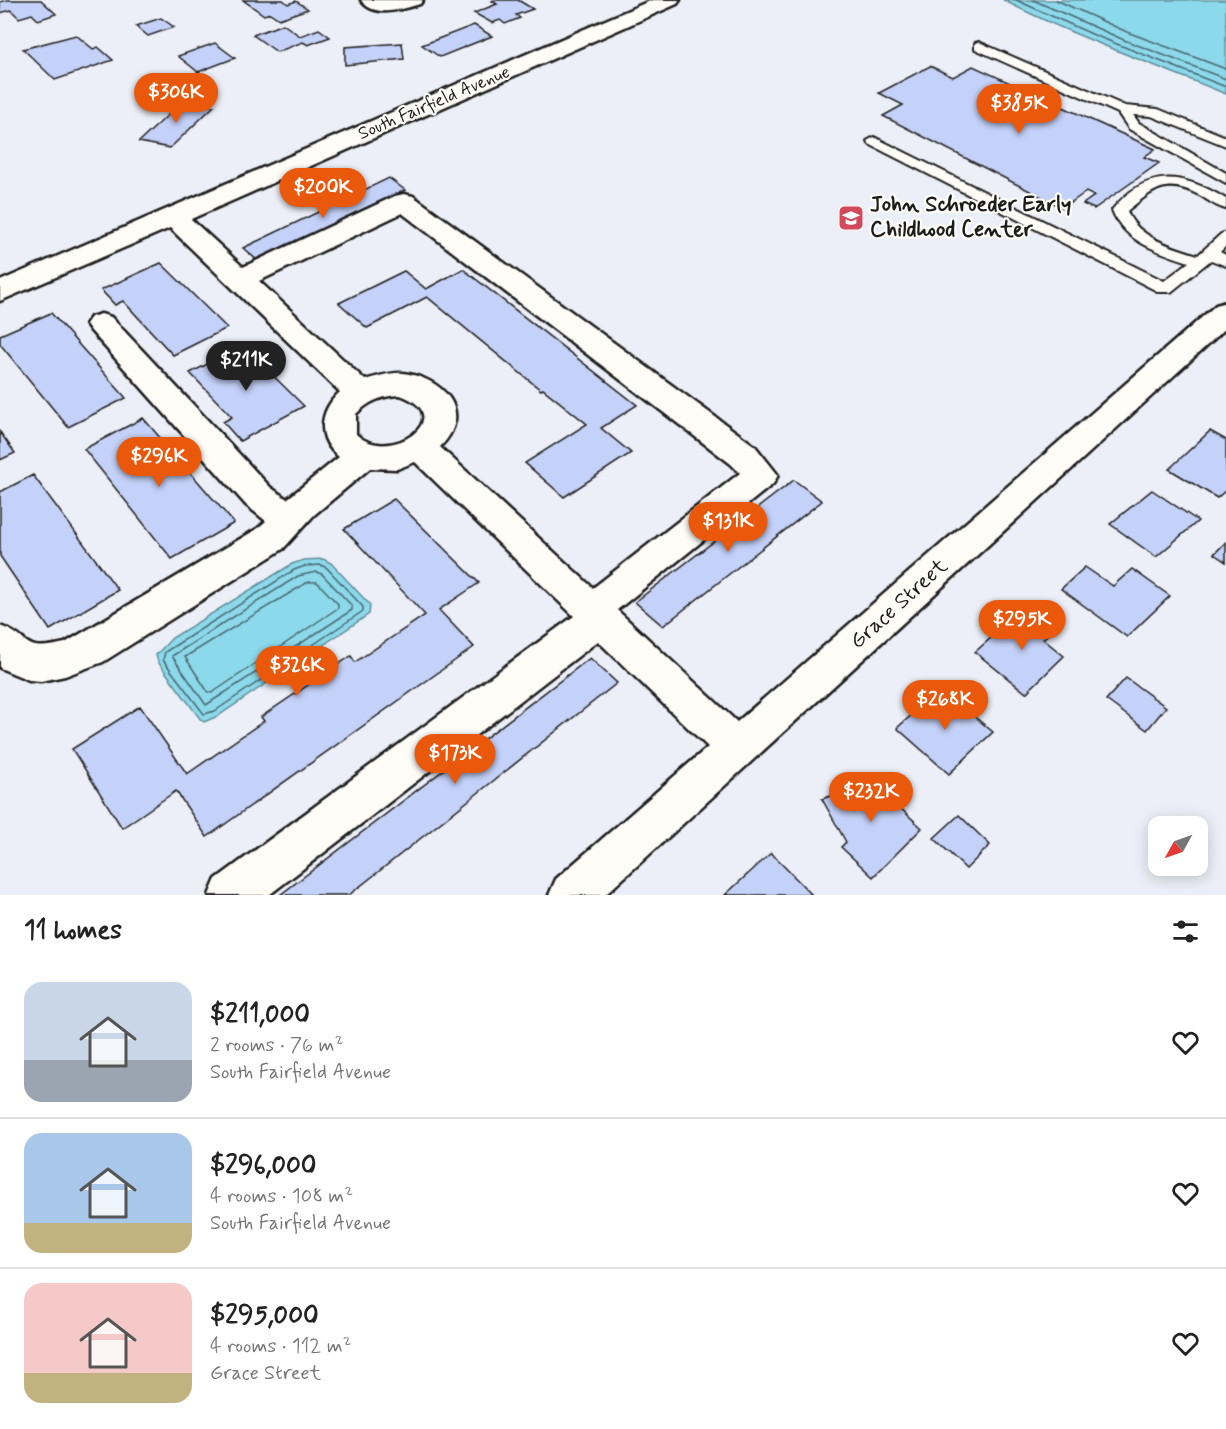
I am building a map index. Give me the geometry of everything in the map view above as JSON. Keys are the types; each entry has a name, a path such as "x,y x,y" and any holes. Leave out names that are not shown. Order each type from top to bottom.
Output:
{"street":[{"path":"380,3 413,0"},
{"name":"South Fairfield Avenue","path":"0,292 670,0"},
{"path":"232,895 595,614 761,475 742,455 404,202 240,279"},
{"path":"173,216 360,393"},
{"name":"Grace Street","path":"572,895 1226,312"},
{"path":"101,324 258,496 289,519"},
{"path":"402,384 427,392 441,409 438,429 421,448 392,458 363,455 342,441 338,432 338,421 342,411 360,393 380,386 402,384"},
{"path":"421,448 737,748"},
{"path":"0,642 15,658 30,664 48,664 67,660 88,650 240,559 270,538 302,506 363,455"}],"lane":[{"path":"979,46 1123,110 1153,112 1226,142"},
{"path":"1123,110 1134,126 1226,179"},
{"path":"874,141 1165,288 1226,237"},
{"path":"1226,206 1194,186 1164,181 1150,186 1119,210 1127,226 1149,241 1226,261"}],"water":[{"path":"1003,0 1226,0 1226,94 1085,38"},
{"path":"323,559 331,563 370,605 369,614 218,716 204,722 201,720 158,662 156,655 172,638 292,564 304,560"}],"building":[{"path":"41,0 56,14 38,20 32,14 19,18 11,10 0,13 0,2"},
{"path":"243,0 283,0 288,4 296,1 308,9 279,19 270,13 264,15"},
{"path":"494,0 518,0 533,9 516,15 520,18 505,24 500,20 492,23 474,13 497,4 492,1"},
{"path":"161,18 174,27 148,36 136,26"},
{"path":"283,24 300,36 319,29 330,37 308,45 303,42 277,52 253,35"},
{"path":"474,25 492,36 440,57 422,45"},
{"path":"76,35 93,49 98,47 113,60 55,80 23,49"},
{"path":"215,43 235,58 198,72 178,56"},
{"path":"402,43 404,59 345,65 345,47"},
{"path":"930,66 953,77 973,66 1155,149 1144,157 1159,163 1094,209 1083,204 1094,196 1086,192 1063,208 883,116 903,105 879,93"},
{"path":"183,101 214,106 170,148 139,142"},
{"path":"389,178 405,190 258,261 243,248"},
{"path":"161,263 227,328 173,355 123,301 115,305 101,290"},
{"path":"463,269 637,405 601,428 631,453 564,497 525,463 587,424 543,389 541,390 427,297 367,328 339,303 404,271 426,289"},
{"path":"51,313 126,398 68,427 0,344 0,335"},
{"path":"243,346 304,406 240,441 223,422 232,417 190,373"},
{"path":"143,418 234,523 172,559 84,449"},
{"path":"1210,431 1226,440 1226,490 1217,498 1169,469"},
{"path":"0,432 15,453 0,460"},
{"path":"33,475 118,590 50,630 0,556 0,492"},
{"path":"794,480 822,501 663,626 635,602"},
{"path":"1152,490 1198,521 1156,557 1110,524"},
{"path":"394,499 479,583 439,610 474,647 207,837 176,791 122,828 72,749 140,706 187,774 264,721 261,717 351,656 355,662 425,615 344,529"},
{"path":"1226,542 1226,562 1214,554"},
{"path":"1085,567 1113,586 1132,569 1170,596 1127,637 1061,589"},
{"path":"1025,608 1054,629 1043,639 1064,656 1026,693 975,652"},
{"path":"590,658 617,683 349,895 280,895"},
{"path":"1126,678 1166,707 1147,730 1106,700"},
{"path":"941,689 993,732 949,774 897,728"},
{"path":"878,773 897,805 922,828 873,877 841,847 846,842 822,799 853,788 850,783"},
{"path":"959,815 990,845 966,869 934,838"},
{"path":"771,853 812,895 725,895"}],"place":[{"name":"John Schroeder Early Childhood Center","path":"851,218"}]}
